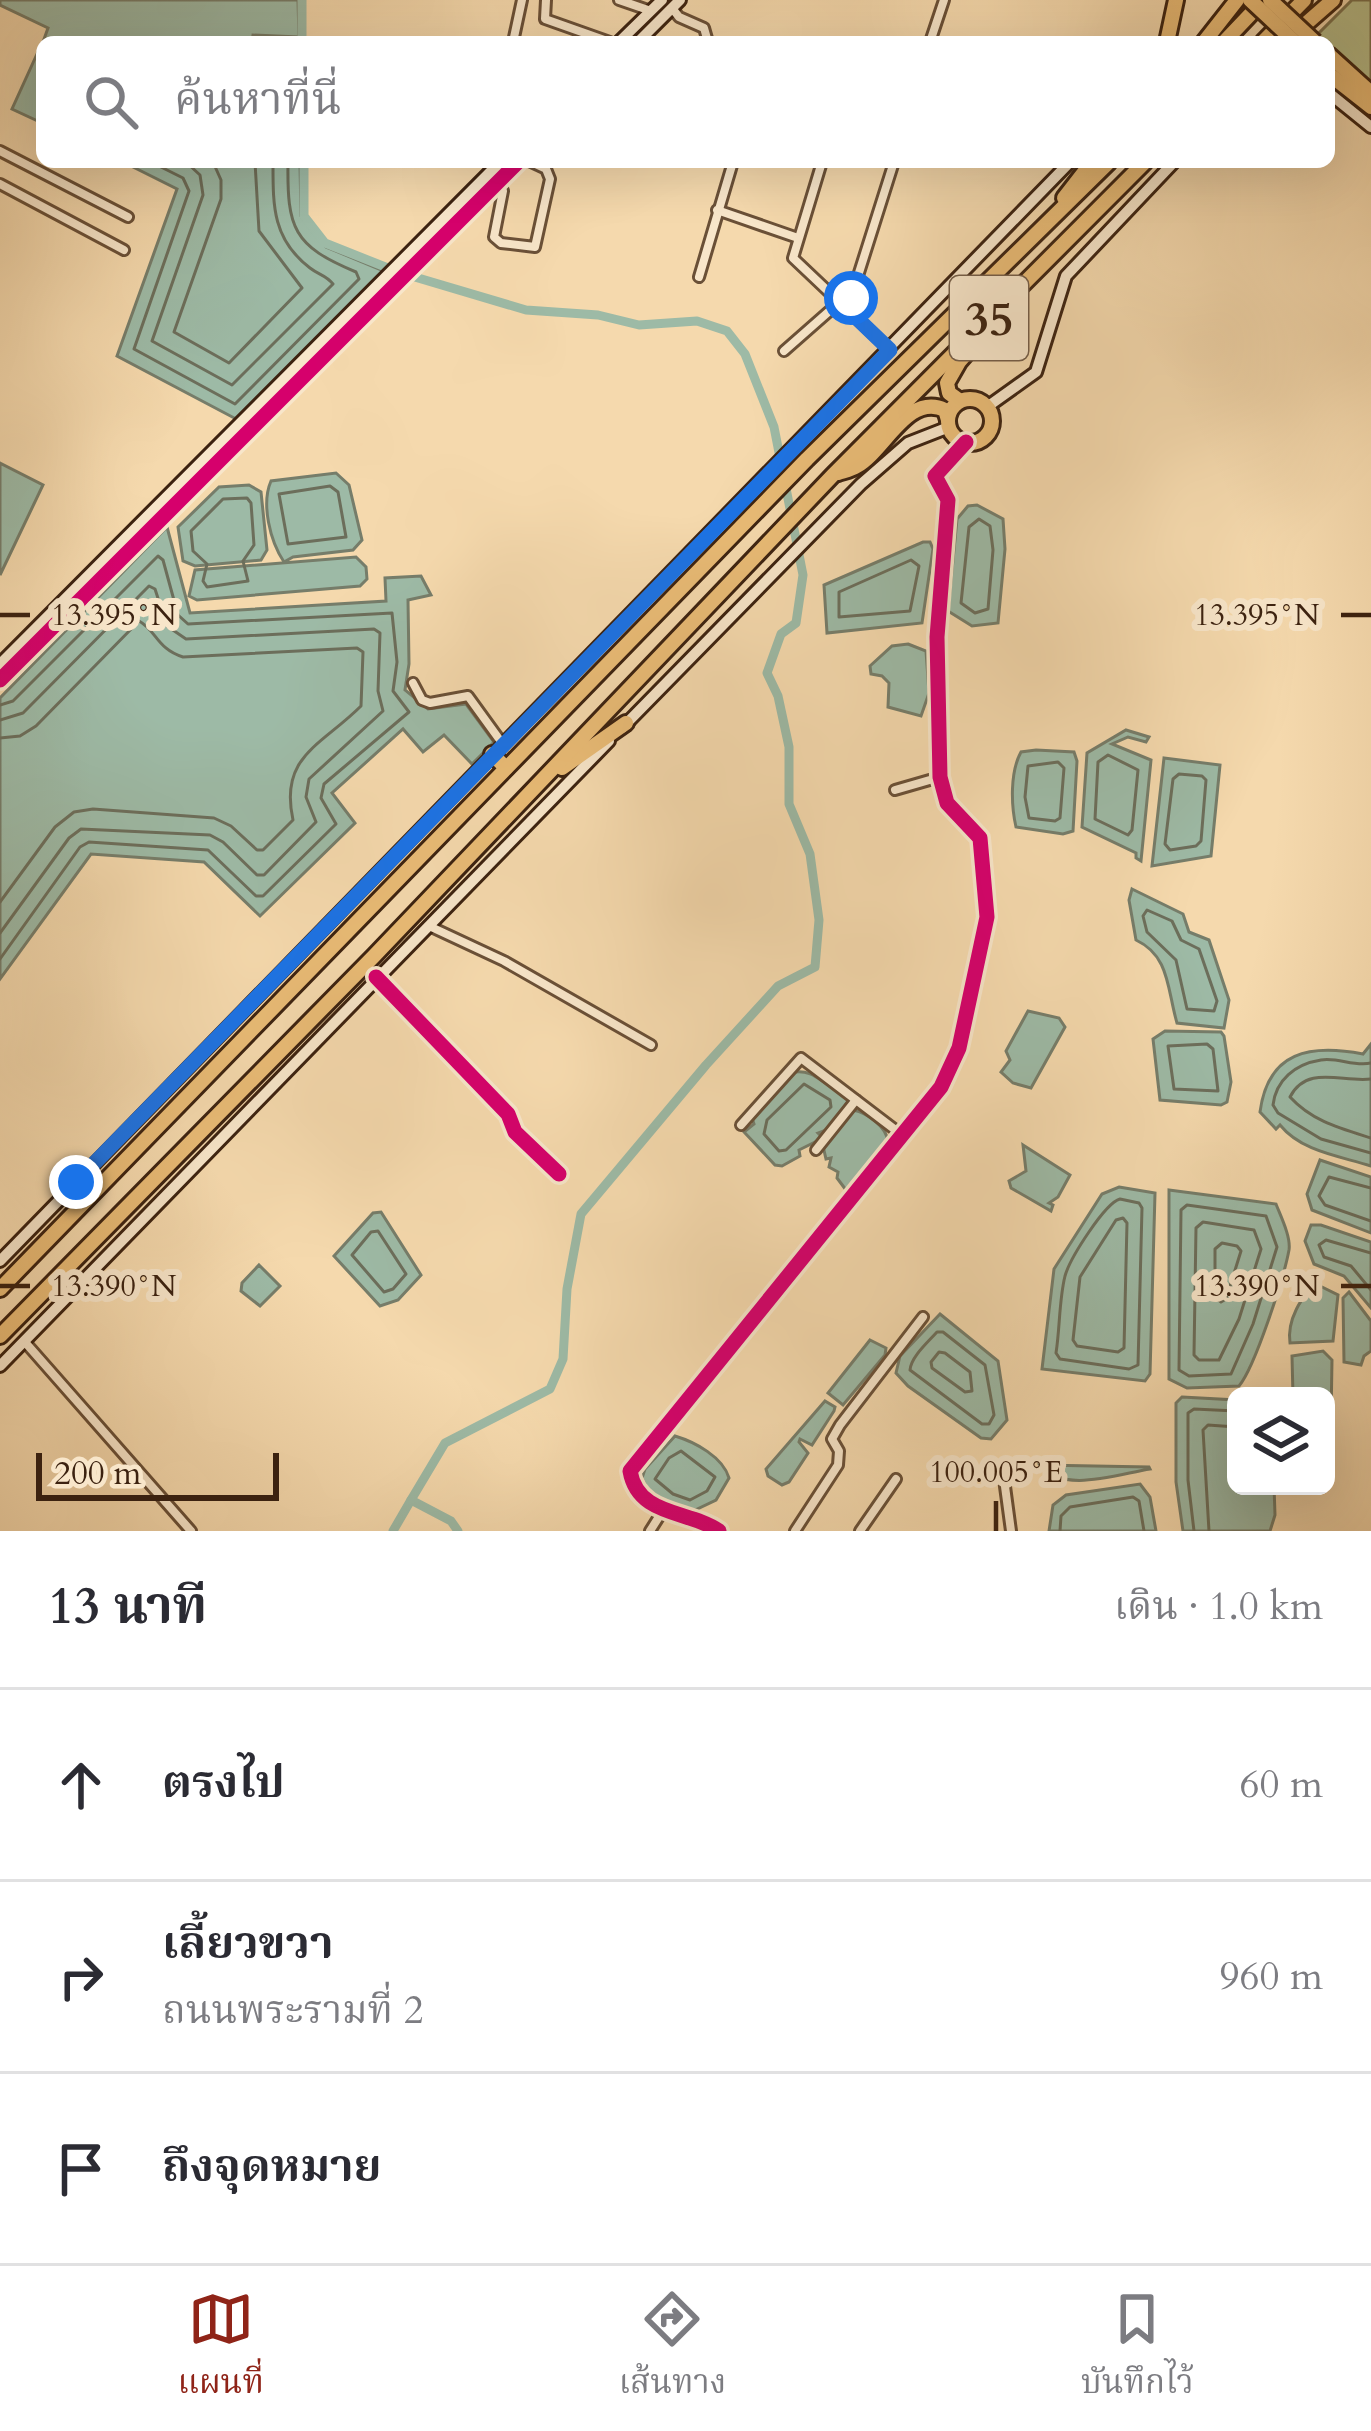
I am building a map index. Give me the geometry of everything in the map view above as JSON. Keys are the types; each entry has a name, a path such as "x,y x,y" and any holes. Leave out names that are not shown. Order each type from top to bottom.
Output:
{"highway":[{"path":"1168,36 1176,0"},
{"path":"1209,36 1237,0"},
{"path":"1250,0 1289,36"},
{"path":"1230,36 1267,0 1308,36"},
{"path":"1269,36 1304,0"},
{"path":"1292,36 1333,0"},
{"path":"1335,69 1371,93"},
{"path":"1335,70 1371,107"},
{"path":"1036,236 1087,168"},
{"name":"35","path":"0,1289 807,459 1102,168"},
{"name":"35","path":"0,1336 833,475 1139,168"},
{"path":"1082,190 1100,206"},
{"path":"833,475 858,466 919,407 945,410 949,424 966,442 987,435 992,421 987,407 974,399 960,401 947,383 1033,273"},
{"path":"949,424 960,401"},
{"path":"530,792 626,723"},
{"path":"497,749 506,768"}],"main road":[{"path":"622,36 651,10 671,3"},
{"path":"643,36 671,3"},
{"path":"1335,98 1371,127"},
{"path":"0,680 413,259 495,168"},
{"path":"413,259 512,168"},
{"name":"35","path":"0,1262 1064,168"},
{"name":"35","path":"987,407 1036,372 1066,276 1168,168"},
{"path":"0,664 381,292"},
{"name":"35","path":"0,1366 812,532 908,443 949,424"},
{"path":"719,1531 704,1520 662,1512 633,1484 630,1471 941,1087 959,1048 987,917 980,838 947,803 940,777 937,637 949,500 935,476 966,442"}],"street":[{"path":"514,36 522,0"},
{"path":"546,0 545,19 597,36"},
{"path":"619,0 651,10"},
{"path":"932,36 944,0"},
{"path":"671,3 679,17 704,28 706,36"},
{"path":"0,152 128,217"},
{"path":"498,182 503,191 494,237 535,247 550,178 544,168"},
{"path":"699,278 731,168"},
{"path":"820,168 793,258 890,350"},
{"path":"784,351 851,298 892,168"},
{"path":"0,184 124,250"},
{"path":"717,210 798,238"},
{"path":"413,683 422,700 430,703 468,696 497,749"},
{"path":"895,790 940,777"},
{"path":"428,925 504,961 651,1046"},
{"path":"376,977 508,1114 515,1132 559,1174"},
{"path":"741,1124 801,1058 902,1135"},
{"path":"816,1150 856,1100"},
{"path":"795,1531 838,1465 839,1451 832,1439 923,1317"},
{"path":"24,1341 191,1531"},
{"path":"860,1531 896,1479"},
{"path":"1004,1479 1008,1530"},
{"path":"650,1531 662,1512"},
{"path":"176,1531 183,1522"}],"green space":[{"path":"1352,0 1371,0 1371,88 1335,56 1335,36 1316,36"}],"water":[{"path":"0,0 298,0 299,36 45,36 48,28 0,5"},
{"path":"36,56 36,120 12,109"},
{"path":"135,168 300,168 301,216 326,247 384,271 238,420 117,356 177,189"},
{"path":"0,463 43,485 0,575"},
{"path":"336,473 349,485 362,540 353,550 284,562 269,522 271,481"},
{"path":"249,485 261,492 267,550 261,560 195,566 183,561 178,527 219,487"},
{"path":"977,505 1003,519 1005,549 998,623 972,626 948,611 957,519 968,506"},
{"path":"167,527 190,613 386,601 385,578 421,576 431,595 408,600 405,690 428,709 466,704 494,742 472,764 444,735 423,752 403,729 332,793 355,823 260,916 204,862 91,854 0,979 0,698"},
{"path":"930,542 933,549 922,623 827,633 824,585"},
{"path":"356,557 366,567 367,579 360,586 197,600 189,596 195,570"},
{"path":"908,644 926,651 929,693 921,716 888,707 889,683 871,674 870,666 892,646"},
{"path":"1126,730 1149,737 1146,742 1128,737 1112,744 1151,760 1141,861 1136,853 1082,827 1087,753"},
{"path":"1021,752 1074,752 1073,831 1063,834 1016,827 1015,769"},
{"path":"1164,758 1220,765 1211,856 1152,866"},
{"path":"1132,889 1183,914 1189,932 1209,940 1229,1000 1224,1028 1177,1023 1161,964 1136,940 1129,900"},
{"path":"1028,1011 1059,1018 1065,1027 1031,1088 1013,1083 1001,1072 1010,1060 1006,1051"},
{"path":"1165,1031 1221,1032 1231,1082 1227,1102 1160,1100 1153,1039"},
{"path":"1371,1044 1371,1166 1310,1147 1280,1125 1276,1129 1260,1112 1272,1076 1295,1056 1326,1050 1363,1054"},
{"path":"795,1072 809,1073 844,1091 848,1101 829,1129 818,1133 823,1138 799,1150 800,1156 775,1165 744,1132"},
{"path":"853,1110 876,1122 888,1142 846,1190 838,1172 829,1167 831,1158 826,1159 823,1146"},
{"path":"1023,1145 1070,1175 1058,1197 1049,1203 1051,1211 1011,1188 1009,1181 1026,1171"},
{"path":"1320,1160 1371,1177 1371,1233 1312,1210 1307,1194"},
{"path":"1119,1187 1155,1193 1150,1374 1145,1381 1042,1369 1054,1269 1102,1194"},
{"path":"1169,1190 1276,1204 1285,1227 1289,1250 1281,1280 1261,1342 1239,1386 1187,1388 1169,1379"},
{"path":"381,1212 421,1275 398,1300 380,1306 334,1256 373,1213"},
{"path":"1311,1225 1371,1242 1371,1308 1344,1276 1314,1264 1305,1241"},
{"path":"259,1265 280,1286 260,1306 241,1291 242,1283"},
{"path":"1320,1286 1338,1295 1333,1341 1290,1343 1296,1309"},
{"path":"1349,1292 1371,1321 1371,1351 1361,1365 1344,1362 1343,1298"},
{"path":"940,1314 998,1361 1007,1420 991,1439 981,1438 896,1373 900,1356"},
{"path":"870,1340 886,1348 885,1355 843,1405 828,1393"},
{"path":"1323,1351 1332,1360 1332,1387 1293,1387 1292,1356"},
{"path":"1182,1397 1227,1400 1227,1495 1274,1495 1270,1531 1183,1531 1176,1482 1176,1403"},
{"path":"825,1401 834,1411 812,1445 800,1439 808,1453 782,1485 766,1469"},
{"path":"675,1436 707,1451 729,1478 716,1500 691,1512 662,1501 642,1478"},
{"path":"1040,1465 1150,1469 1076,1480 1050,1474"},
{"path":"1140,1484 1150,1497 1156,1531 1049,1531 1053,1505 1066,1495"}],"waterway":[{"path":"302,0 302,36"},
{"path":"304,168 304,216 325,243 398,272 526,310 598,315 639,325 697,321 727,331 745,354 774,427 803,575 796,623 781,634 767,673 778,696 789,747 789,804 810,854 819,920 815,967 778,986 581,1214 567,1289 563,1359 550,1389 445,1443 411,1500"},
{"path":"393,1531 411,1500 451,1521 458,1531"}],"cycle path":[{"path":"0,680 512,168"},
{"path":"719,1531 654,1505 635,1486 630,1471 941,1087 959,1048 987,917 980,838 947,803 940,777 937,637 948,500 935,476 966,442"},
{"path":"376,977 508,1114 515,1132 559,1174"}],"route":[{"path":"76,1182 890,350 842,304 851,298"}]}
